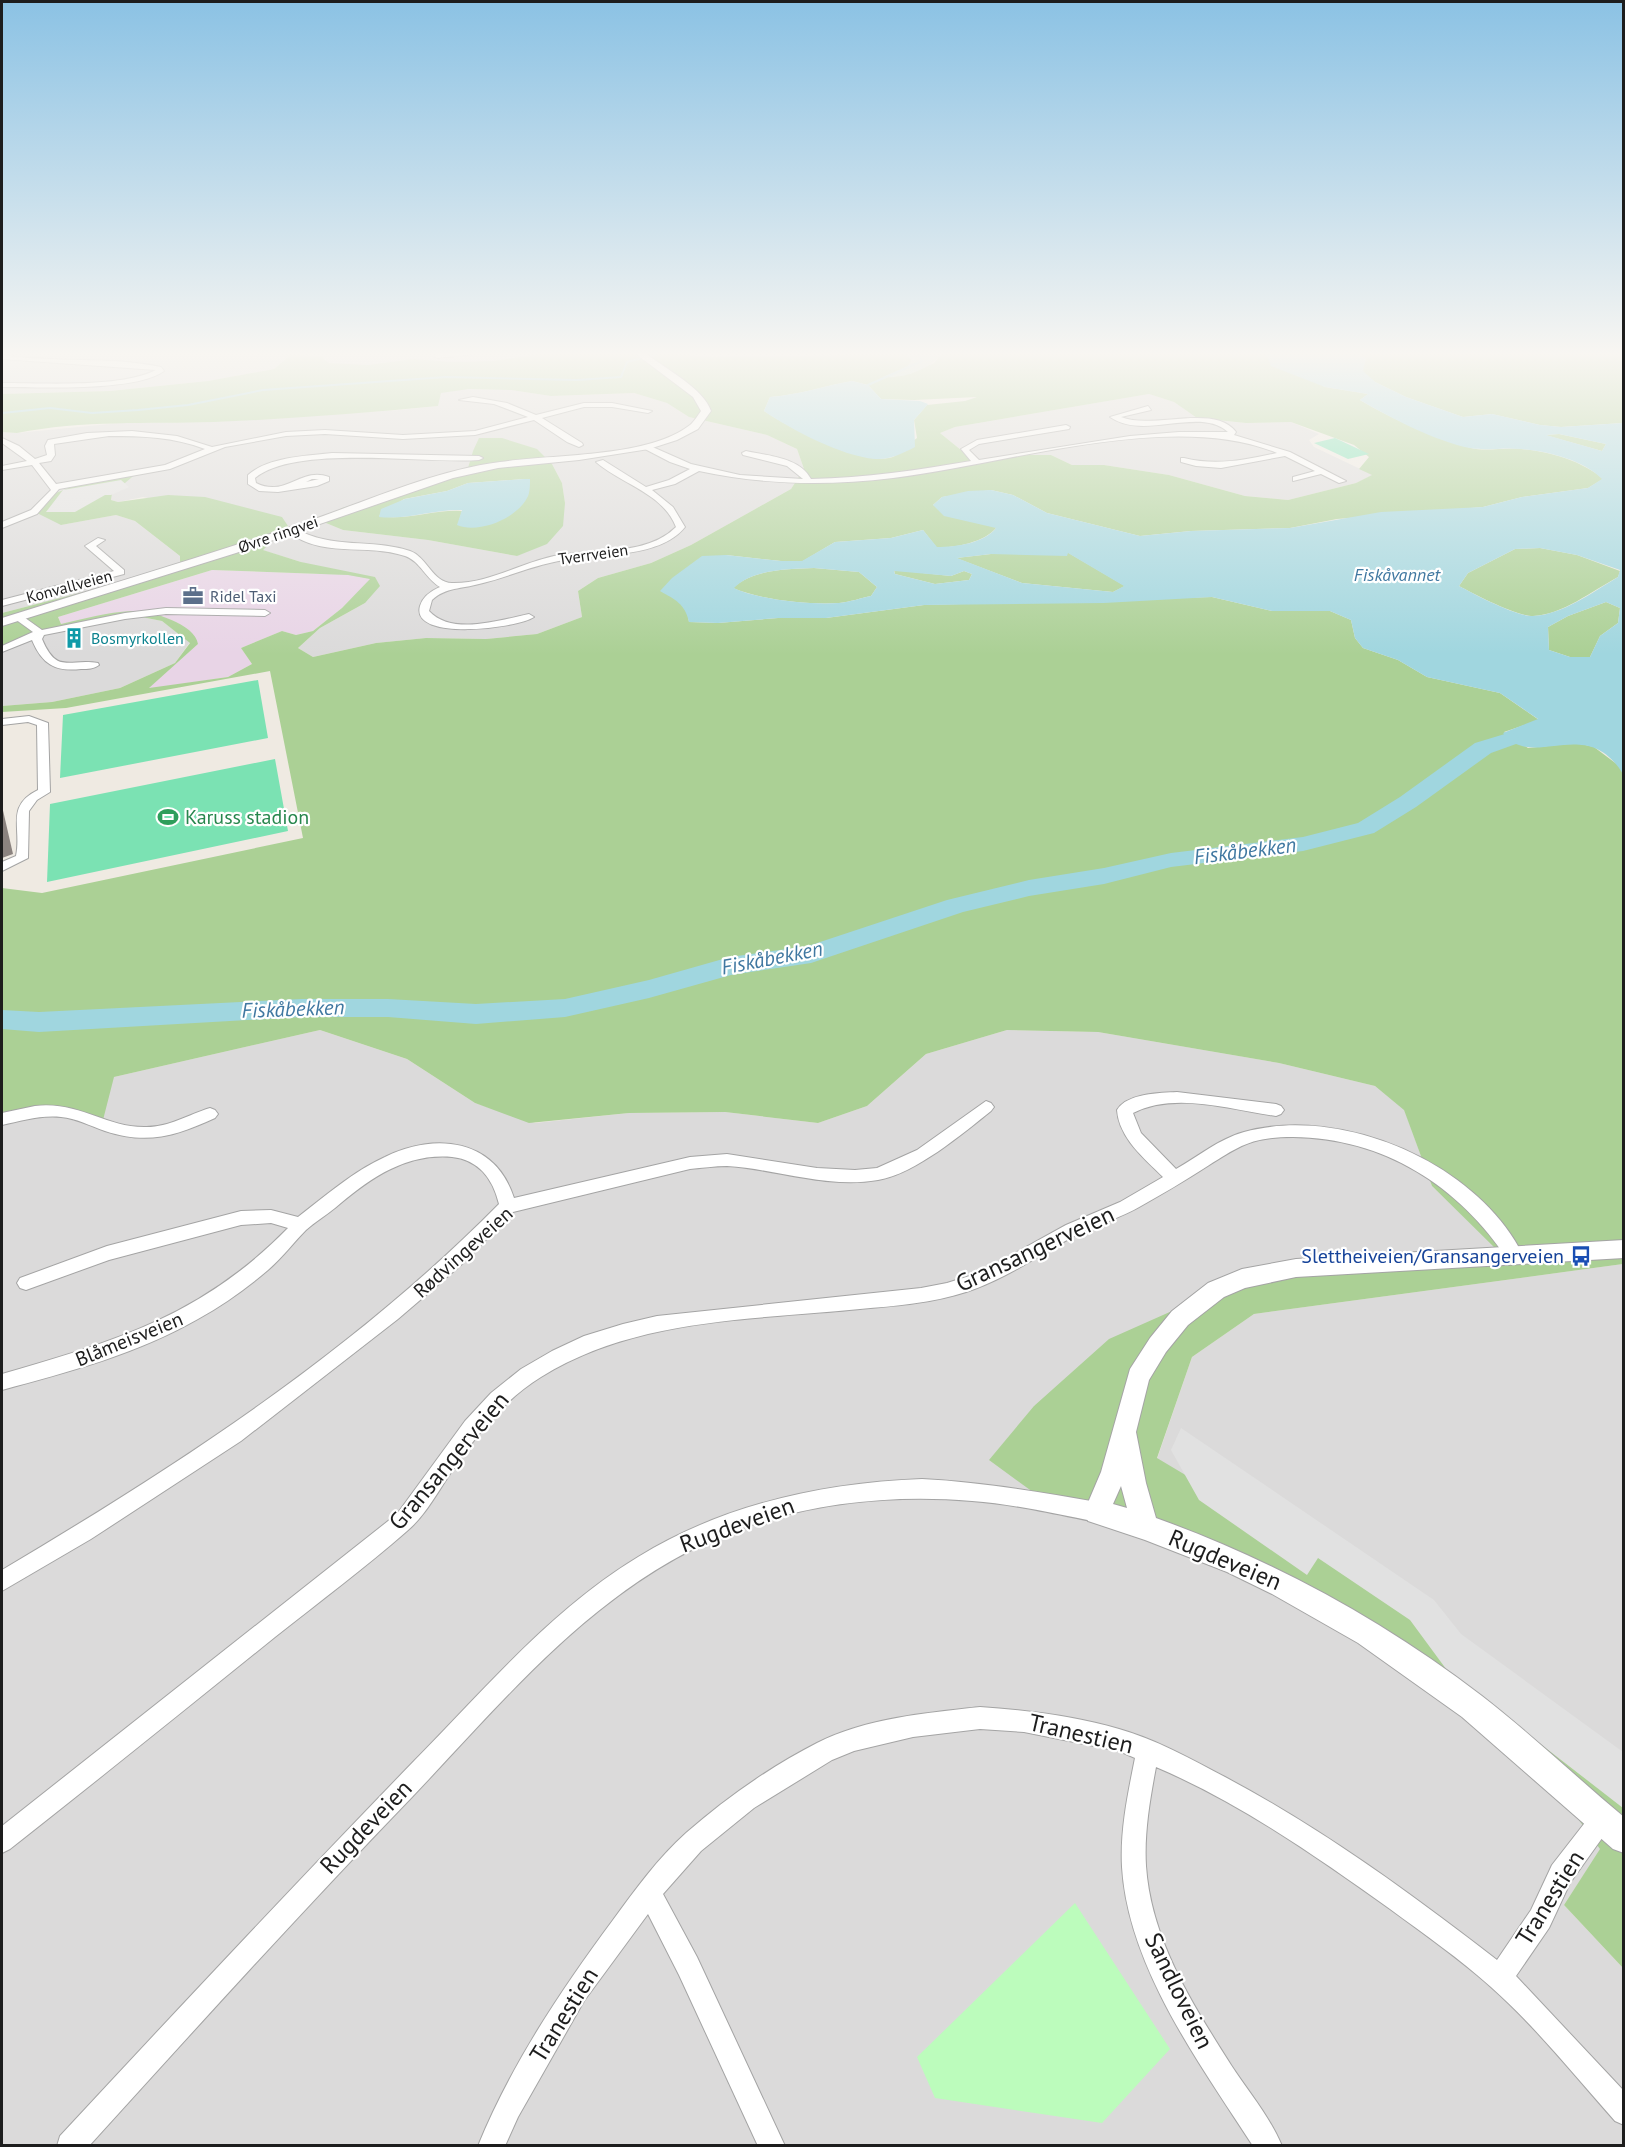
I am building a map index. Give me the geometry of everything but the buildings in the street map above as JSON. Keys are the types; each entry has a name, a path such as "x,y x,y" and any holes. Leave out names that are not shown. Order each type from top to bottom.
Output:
{"street":[{"path":"24,454 55,488"},
{"path":"2,468 33,462 50,457 51,454"},
{"path":"2,525 34,512 49,498 55,488 167,467 198,454"},
{"path":"297,485 278,489 262,489 252,484 251,477 260,470 278,465 346,455 387,455 482,463 479,454"},
{"name":"Øvre ringvei","path":"2,622 291,530 482,463 573,454"},
{"path":"661,454 676,462 752,479 808,481 844,480 917,472 1020,454"},
{"path":"750,454 795,467 805,473 808,481"},
{"path":"968,454 977,462"},
{"path":"1184,460 1202,464 1232,465 1282,454"},
{"path":"1283,454 1342,481"},
{"name":"Tverrveien","path":"529,617 464,627 436,623 424,612 425,602 436,592 449,586 482,581 550,560 631,550 670,537 681,527 680,522 668,507 600,462"},
{"path":"644,490 672,482 698,468"},
{"path":"1296,479 1322,471"},
{"path":"291,530 304,538 324,543 406,553 419,560 433,578 449,586"},
{"name":"Konvallveien","path":"2,603 121,572 90,546 101,540"},
{"path":"2,649 40,633 156,612 265,613"},
{"path":"18,617 40,633"},
{"path":"40,633 37,639 40,649 50,662 66,668 94,665"},
{"path":"2,722 29,719 42,723 44,792 30,798 23,808 22,858 2,867"},
{"path":"1174,1177 1127,1126 1124,1118 1125,1110 1130,1106 1158,1101 1199,1099 1276,1110"},
{"name":"Rødvingeveien","path":"2,1581 84,1532 234,1435 308,1380 419,1291 456,1260 508,1206 612,1184 690,1163 708,1161 726,1160 789,1172 827,1175 879,1174 923,1155 986,1107"},
{"path":"2,1119 56,1111 80,1116 124,1132 142,1135 181,1127 210,1113"},
{"name":"Gransangerveien","path":"2,1841 404,1521 422,1500 483,1413 500,1397 537,1369 601,1337 656,1322 690,1317 843,1304 953,1289 1012,1265 1064,1233 1131,1204 1229,1144 1246,1138 1294,1131 1342,1135 1386,1148 1427,1168 1490,1221 1514,1255"},
{"name":"Blåmeisveien","path":"2,1382 95,1356 159,1331 190,1314 243,1280 264,1263 300,1226 368,1172 388,1160 428,1150 468,1153 484,1161 501,1183 508,1206"},
{"path":"26,1283 107,1252 241,1218 261,1215 280,1217 300,1226"},
{"path":"1097,1512 1109,1486 1138,1377 1158,1345 1180,1318 1216,1290 1242,1280 1296,1268 1623,1250"},
{"path":"1126,1425 1129,1466 1138,1508 1146,1526"},
{"name":"Rugdeveien","path":"70,2145 270,1927 510,1678 578,1613 605,1591 657,1556 704,1532 782,1505 855,1493 893,1490 972,1491 1031,1499 1097,1512 1146,1526 1252,1568 1339,1616 1450,1690 1623,1838"},
{"name":"Tranestien","path":"491,2145 509,2108 575,1992 649,1892 693,1843 746,1800 797,1766 825,1751 854,1740 913,1726 996,1718 1024,1720 1120,1740 1148,1750 1238,1796 1304,1834 1428,1922 1500,1978 1572,2053 1623,2112"},
{"name":"Sandloveien","path":"1148,1750 1134,1814 1133,1842 1136,1884 1147,1929 1182,2007 1269,2145"},
{"name":"Tranestien","path":"1500,1978 1540,1919 1561,1874 1602,1819"},
{"path":"649,1892 688,1966 772,2145"}],"shaded area":[{"path":"2,454 472,454 469,468 321,521 343,530 428,540 517,556 565,503 562,483 552,464 492,454 799,454 804,469 791,489 691,545 651,563 598,578 578,591 582,617 537,634 486,639 426,638 376,643 313,657 298,648 320,628 365,603 301,562 262,550 287,526 143,497 118,502 111,500 112,494 61,525 116,515 135,521 180,556 180,567 2,613"},
{"path":"969,454 1329,454 1373,475 1356,483 1288,500 1245,496 1169,475 1104,465 1072,465 1051,455 1027,455 983,462"},
{"path":"121,480 129,487 111,495 105,495 75,512 46,512 63,490"},
{"path":"212,570 348,575 371,579 342,608 313,631 296,635 282,631 241,648 252,664 228,677 147,689 198,644 178,623 154,614 131,611 61,624 58,617"},
{"name":"Bosmyrkollen","path":"131,615 162,621 190,642 175,663 120,688 52,702 2,706 2,650 61,630"},
{"path":"320,1030 407,1059 475,1103 535,1123 629,1113 725,1112 818,1123 867,1106 926,1054 1007,1030 1098,1032 1279,1063 1375,1086 1404,1109 1432,1186 1499,1251 1295,1274 1034,1406 1290,1578 1541,1768 1601,1849 1564,1905 1623,1968 1623,2145 2,2146 2,1116 114,1077"},
{"path":"1623,1264 1623,1784 1157,1459 1192,1357 1254,1314"},
{"path":"1181,1428 1434,1600 1461,1634 1623,1752 1623,1808 1449,1673 1410,1620 1318,1558 1307,1575 1199,1500 1171,1450"}],"green space":[{"path":"472,454 542,454 552,464 562,483 565,503 563,526 547,544 517,556 428,540 343,530 321,521 342,508 468,468","holes":["524,479 459,521 462,511 400,517 379,516 404,499 447,491 468,483"]},
{"path":"799,454 856,454 883,459 897,454 969,454 983,462 1027,455 1051,455 1072,465 1104,465 1169,475 1245,496 1288,500 1356,483 1372,475 1359,469 1369,457 1365,454 1550,454 1586,467 1603,479 1588,488 1522,497 1483,507 1337,519 1290,528 1191,531 1140,536 1047,513 1013,495 991,490 942,497 933,505 997,527 985,537 977,540 937,548 923,530 891,538 835,542 803,561 726,555 680,602 687,611 689,622 718,623 778,618 826,618 924,605 1212,597 1272,611 1330,611 1351,620 1355,638 1363,648 1398,660 1427,677 1500,693 1539,720 1504,732 1528,748 1577,743 1594,747 1618,765 1624,774 1623,1264 1254,1314 1192,1357 1157,1458 1420,1615 1623,1784 1623,1968 1564,1905 1600,1849 1541,1768 1290,1578 1037,1495 989,1460 1034,1406 1109,1339 1199,1299 1295,1274 1498,1251 1432,1186 1404,1110 1375,1086 1279,1063 1098,1032 1007,1030 926,1054 867,1106 818,1123 725,1112 629,1113 529,1123 475,1103 407,1059 320,1030 114,1077 103,1120 61,1115 8,1113 2,1116 2,888 42,893 303,838 270,671 66,708 2,712 2,706 52,702 120,688 175,663 190,643 162,621 131,615 61,630 2,650 2,613 180,567 180,556 135,521 116,515 61,525 35,512 53,494 84,482 138,472 112,494 111,500 118,502 168,495 205,497 282,517 288,526 263,550 301,562 375,577 380,586 365,603 320,628 298,648 313,657 376,643 426,638 486,639 537,634 582,617 578,591 598,578 651,563 691,545 791,489 804,469","holes":["212,570 348,575 370,579 342,608 313,631 296,635 282,631 241,648 252,664 228,677 149,688 198,644 189,630 170,619 139,611 113,613 61,624 58,617"]},
{"path":"1338,454 1368,454 1348,459"},
{"path":"1540,548 1577,555 1620,571 1618,577 1577,601 1544,615 1526,615 1506,609 1459,586 1468,573 1515,549"},
{"path":"1067,552 1125,586 1113,592 1022,583 956,558 991,554"},
{"path":"814,568 859,572 877,587 871,596 827,603 771,599 733,588 750,577 761,574"},
{"path":"894,570 951,576 964,571 972,574 969,580 935,584 895,574"},
{"path":"1606,602 1620,608 1618,623 1600,636 1590,657 1570,657 1549,650 1548,627 1568,616"},
{"path":"258,680 268,738 60,778 63,715"},
{"name":"Karuss stadion","path":"275,759 288,831 47,882 50,804"},
{"path":"1075,1903 1170,2049 1102,2123 935,2098 917,2057"}],"water":[{"path":"851,454 900,454 875,459"},
{"name":"Fiskåvannet","path":"1554,454 1623,454 1623,774 1608,756 1593,747 1560,745 1529,747 1515,743 1503,733 1538,719 1500,693 1427,677 1398,660 1363,648 1355,638 1351,620 1330,611 1272,611 1212,597 1104,603 924,605 826,618 778,618 718,623 689,622 679,603 660,591 672,578 702,556 726,555 802,561 835,542 891,538 923,530 937,547 978,541 996,528 944,516 933,505 942,497 968,491 991,490 1013,495 1047,513 1140,536 1191,531 1290,528 1381,512 1483,507 1522,497 1588,488 1602,479 1575,462","holes":["1540,548 1577,555 1620,570 1618,577 1577,602 1555,612 1533,616 1507,609 1459,586 1468,573 1515,549","1068,553 1124,586 1113,592 1022,583 957,558 991,554 1067,556","814,568 859,572 877,587 871,596 827,603 771,599 734,588 751,577 771,571","894,571 951,576 964,571 972,574 969,580 935,584 895,574","1606,602 1620,608 1618,623 1600,636 1590,657 1570,657 1549,650 1548,627 1568,616"]},
{"path":"530,479 528,496 522,506 506,518 485,526 475,528 457,525 462,510 389,518 379,517 381,509 405,499 447,491 468,483"}],"waterway":[{"name":"Fiskåbekken","path":"2,1020 39,1022 302,1008 388,1008 476,1014 565,1008 649,989 730,966 811,954 956,906 1029,888 1104,876 1171,860 1303,844 1366,828 1408,802 1483,748 1508,739"}],"place":[{"name":"Ridel Taxi","path":"193,596"},
{"name":"Bosmyrkollen","path":"74,638"},
{"name":"Karuss stadion","path":"168,817"},
{"name":"Slettheiveien/Gransangerveien","path":"1581,1256"}]}
